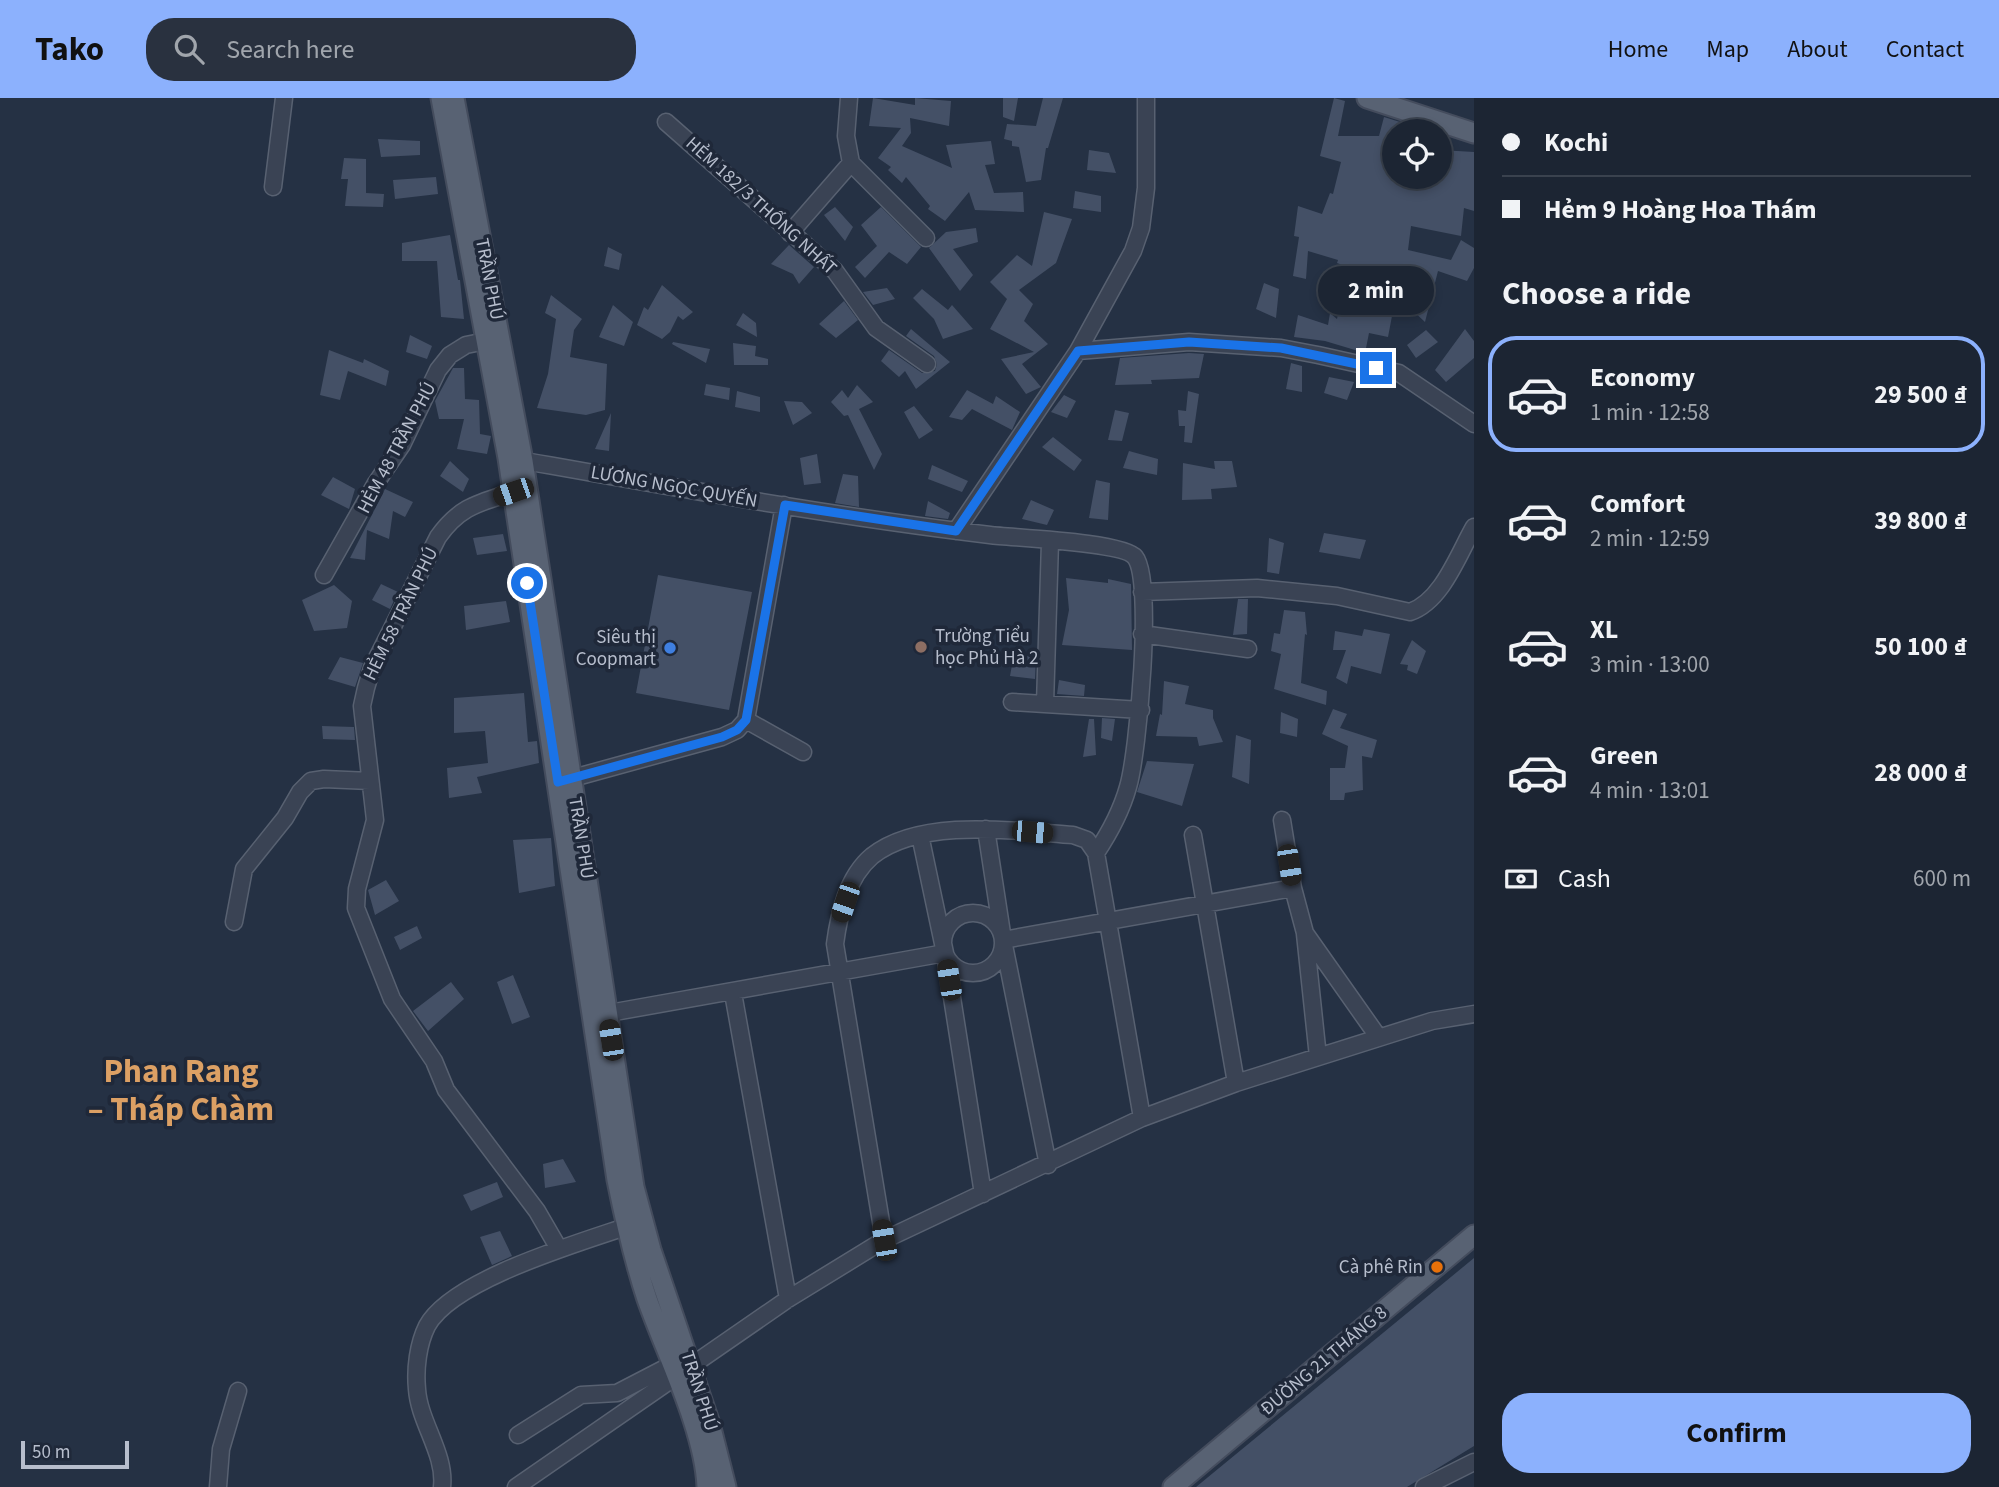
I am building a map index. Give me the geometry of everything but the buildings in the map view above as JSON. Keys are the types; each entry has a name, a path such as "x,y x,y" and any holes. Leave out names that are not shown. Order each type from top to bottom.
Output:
{"main road":[{"path":"1367,98 1474,133"},
{"name":"TRẦN PHÚ","path":"443,99 486,341 516,460 513,492 565,781"},
{"name":"TRẦN PHÚ","path":"443,99 516,460 600,1015 647,1297 681,1369 721,1486"},
{"name":"ĐƯỜNG 21 THÁNG 8","path":"1173,1487 1474,1235"}],"street":[{"path":"273,187 284,98"},
{"path":"849,98 846,136 851,163 926,238"},
{"path":"956,531 1078,351 1132,251 1141,228 1146,188 1146,98"},
{"name":"HẺM 182/3 THỐNG NHẤT","path":"666,122 835,271 876,328 928,363"},
{"path":"790,233 851,163"},
{"name":"HẺM 48 TRẦN PHÚ","path":"324,575 376,483 402,445 438,370 450,355 466,345 486,341"},
{"path":"1078,351 1189,342 1281,348 1399,373 1474,424"},
{"name":"LƯƠNG NGỌC QUYẾN","path":"516,460 956,531 1050,542 1099,543 1132,553 1138,563 1142,592"},
{"name":"HẺM 58 TRẦN PHÚ","path":"513,492 464,508 451,518 433,546 377,657 362,706 375,820 357,889 356,908 361,927 392,999 434,1062 446,1090 537,1211 559,1249"},
{"path":"565,781 722,737 737,730 746,720 785,505"},
{"path":"1096,853 1117,820 1129,786 1141,710 1142,592 1256,588 1337,596 1410,612 1419,610 1441,586 1474,527"},
{"path":"1045,704 1050,542"},
{"path":"1142,634 1248,649"},
{"path":"1012,702 1141,710"},
{"path":"746,720 803,752"},
{"path":"234,922 244,869 285,818 300,792 311,781 370,781"},
{"path":"1282,820 1293,887 1305,933 1318,1057"},
{"path":"986,829 1003,940 1048,1165"},
{"path":"884,1240 835,944 838,920 851,883 871,857 892,844 920,835 986,829 1073,835 1087,840 1096,853 1142,1118"},
{"path":"920,835 945,953 983,1194"},
{"path":"1193,835 1236,1083"},
{"path":"1003,940 1109,923 1293,887"},
{"path":"967,913 977,913 995,922 1003,940 999,959 984,971 975,973 956,968 945,953 945,933 950,924 967,913"},
{"path":"1305,933 1379,1038"},
{"path":"600,1015 945,953"},
{"path":"733,993 788,1299"},
{"path":"516,1487 681,1369 884,1240 1048,1165 1142,1118 1236,1083 1432,1021 1474,1014"},
{"path":"442,1487 439,1462 418,1400 418,1360 427,1327 448,1303 467,1292 559,1249 635,1224"},
{"path":"518,1435 581,1395 617,1393 681,1369"},
{"path":"218,1487 221,1449 238,1391"},
{"path":"1424,1487 1474,1462"}],"place":[{"name":"Trường Tiểu học Phủ Hà 2","path":"921,647"},
{"name":"Siêu thị Coopmart","path":"670,648"},
{"name":"Cà phê Rin","path":"1437,1267"}],"district":[{"name":"Phan Rang – Tháp Chàm","path":"181,1090"}],"route":[{"path":"527,583 558,782 622,767 722,737 737,730 746,720 753,694 785,505 956,531 1078,351 1189,342 1281,348 1376,368"}]}
